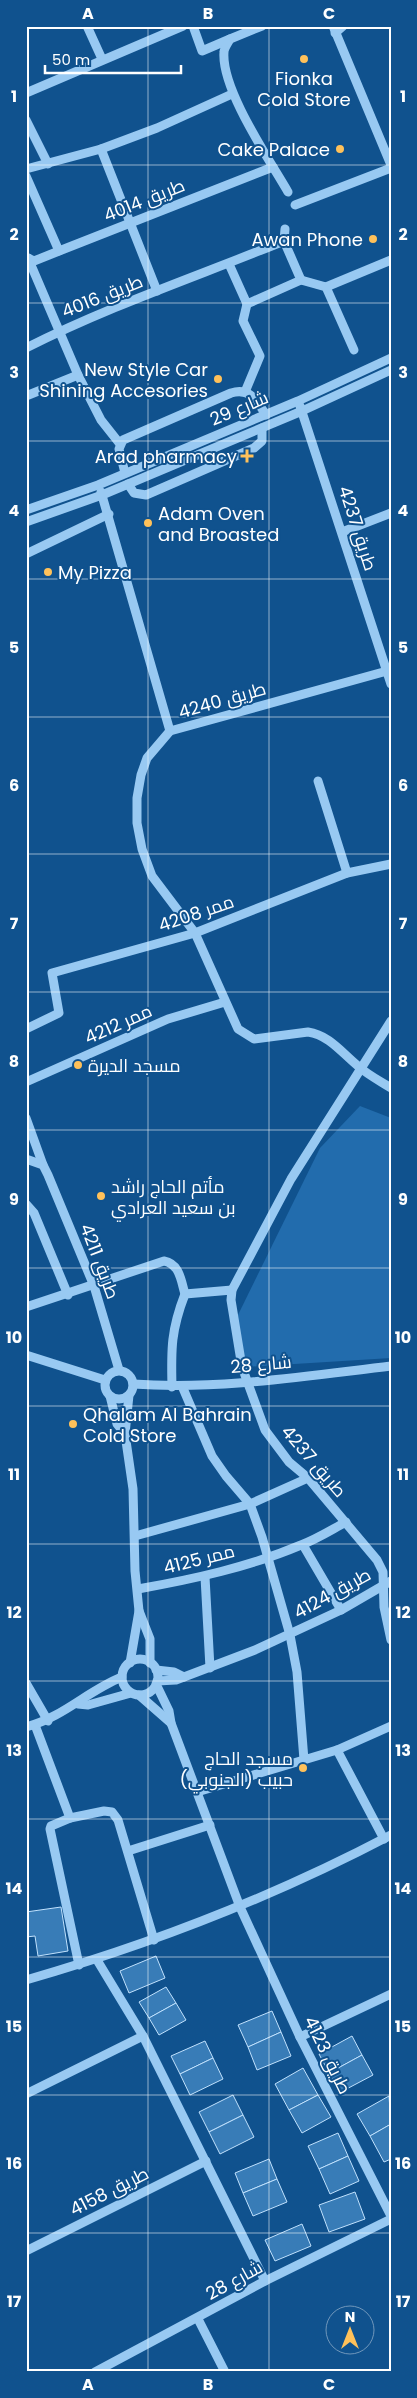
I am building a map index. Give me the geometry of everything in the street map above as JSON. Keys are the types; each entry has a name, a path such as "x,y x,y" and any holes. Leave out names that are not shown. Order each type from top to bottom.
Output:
{"street":[{"path":"87,26 102,59"},
{"path":"26,93 183,26"},
{"path":"193,26 202,51 262,26"},
{"path":"296,205 391,167 388,149 334,30 343,26"},
{"path":"230,38 224,51 232,94 288,192"},
{"path":"26,169 101,150 157,128 232,94"},
{"path":"26,120 48,164"},
{"name":"طريق 4016","path":"101,150 157,291"},
{"name":"طريق 4014","path":"27,258 34,261 273,167"},
{"path":"26,176 59,251"},
{"path":"285,229 284,241 301,280"},
{"name":"طريق 4016","path":"26,348 60,330 284,241"},
{"path":"27,258 60,330"},
{"path":"247,304 301,280 326,287 391,260"},
{"path":"229,264 247,304 243,321 260,356 246,392"},
{"path":"326,287 354,350"},
{"name":"طريق 4016","path":"60,330 60,338 101,420 120,444"},
{"name":"شارع 29","path":"26,510 98,485 266,415 391,358"},
{"name":"شارع 29","path":"26,522 102,496 302,411 391,370"},
{"path":"26,396 78,375"},
{"path":"125,473 119,455 120,444 128,438 231,393 246,392 256,399 266,415"},
{"name":"طريق 4237","path":"298,401 391,684"},
{"path":"128,484 134,493 146,496 254,448 262,441 262,428"},
{"path":"98,485 109,514 170,731"},
{"path":"342,532 391,513"},
{"path":"26,554 109,514"},
{"name":"طريق 4240","path":"386,671 170,731 147,758 141,775 137,798 137,823 142,849 152,876 195,933 238,1029 246,1036 254,1039 308,1032 323,1036 360,1068 391,1088"},
{"path":"318,781 347,873"},
{"name":"ممر 4208","path":"26,1029 55,1016 60,1009 52,973 195,933 347,873 391,864"},
{"name":"ممر 4212","path":"26,1082 168,1019 225,1002"},
{"path":"185,1294 232,1290 291,1179 391,1021"},
{"name":"طريق 4211","path":"26,1118 43,1165 94,1286 119,1370"},
{"path":"26,1159 43,1165"},
{"path":"26,1204 34,1213 68,1295"},
{"path":"26,1307 68,1295 122,1274 164,1261 173,1264 179,1271 185,1294 175,1320 171,1341 177,1387 212,1456 250,1504"},
{"name":"طريق 4237","path":"232,1290 233,1316 242,1367 265,1430 290,1462 308,1478 377,1560 387,1582 384,1607 391,1640"},
{"path":"26,1356 105,1380"},
{"name":"شارع 28","path":"133,1384 177,1387 247,1382 391,1366"},
{"path":"125,1434 117,1424 110,1396 105,1389 105,1380 113,1371 119,1370 129,1374 133,1384 129,1395 125,1434 133,1489 139,1611 130,1663"},
{"path":"110,1396 120,1399 129,1395"},
{"path":"135,1536 250,1504 308,1478"},
{"name":"طريق 4124","path":"250,1504 290,1635 297,1672 304,1760"},
{"name":"ممر 4125","path":"138,1590 205,1577 267,1558 303,1545 346,1522"},
{"path":"303,1545 341,1610"},
{"path":"205,1577 210,1668"},
{"name":"طريق 4124","path":"157,1682 172,1681 210,1668 290,1635 341,1610 387,1582"},
{"path":"78,1704 88,1705 135,1694 146,1694 157,1682 150,1639 139,1611"},
{"path":"135,1694 124,1686 122,1677 125,1668 130,1663 144,1660 153,1666 184,1677"},
{"path":"70,1818 31,1726 48,1721 78,1704 91,1691 122,1677"},
{"name":"طريق 4123","path":"157,1682 240,1907 300,2037 391,2218"},
{"path":"26,1683 48,1721"},
{"name":"طريق 4123","path":"135,1694 171,1724"},
{"path":"196,1792 337,1750 391,1726"},
{"path":"26,1980 97,1960 240,1907 387,1837 337,1750"},
{"path":"79,1965 50,1829 51,1826 70,1818 97,1812 112,1812 118,1820 154,1940"},
{"path":"128,1851 210,1825"},
{"path":"97,1960 144,2036 265,2281"},
{"path":"300,2037 391,1994"},
{"path":"26,2094 144,2036"},
{"name":"طريق 4158","path":"26,2251 206,2161"},
{"name":"شارع 28","path":"95,2372 198,2319 265,2281 391,2218"},
{"path":"198,2319 225,2372"}],"shaded area":[{"path":"360,1106 391,1118 391,1358 244,1367 236,1319 320,1148"}],"building":[{"path":"61,1907 68,1951 38,1956 35,1936 26,1937 26,1912"},
{"path":"156,1956 165,1978 129,1993 120,1971"},
{"path":"166,1987 176,2003 149,2018 139,2002"},
{"path":"176,2003 186,2020 159,2035 149,2018"},
{"path":"272,2011 281,2032 248,2047 238,2025"},
{"path":"281,2032 291,2056 257,2070 248,2047"},
{"path":"352,2036 362,2055 329,2073 319,2054"},
{"path":"205,2041 213,2058 180,2074 171,2056"},
{"path":"362,2055 373,2075 339,2093 329,2073"},
{"path":"213,2058 223,2079 190,2095 180,2074"},
{"path":"303,2068 318,2095 289,2110 275,2084"},
{"path":"233,2095 243,2115 209,2132 199,2112"},
{"path":"318,2095 331,2117 302,2133 289,2110"},
{"path":"389,2096 391,2124 370,2136 357,2114"},
{"path":"243,2115 254,2137 220,2154 209,2132"},
{"path":"391,2124 391,2159 384,2162 370,2136"},
{"path":"338,2133 348,2156 319,2169 308,2146"},
{"path":"348,2156 359,2181 330,2194 319,2169"},
{"path":"269,2159 277,2179 243,2193 235,2173"},
{"path":"277,2179 287,2202 253,2216 243,2193"},
{"path":"355,2192 365,2219 329,2232 319,2205"},
{"path":"302,2224 311,2246 275,2261 265,2240"}],"place":[{"name":"Fionka Cold Store","path":"304,59"},
{"name":"Cake Palace","path":"340,149"},
{"name":"Awan Phone","path":"373,239"},
{"name":"New Style Car Shining Accesories","path":"218,379"},
{"name":"Arad pharmacy","path":"247,456"},
{"name":"Adam Oven and Broasted","path":"148,523"},
{"name":"My Pizza","path":"48,572"},
{"name":"مسجد الديرة","path":"78,1065"},
{"name":"مأتم الحاج راشد بن سعيد العرادي","path":"101,1196"},
{"name":"Qhalam Al Bahrain Cold Store","path":"73,1424"},
{"name":"مسجد الحاج حبيب (الجنوبي)","path":"303,1768"}]}
